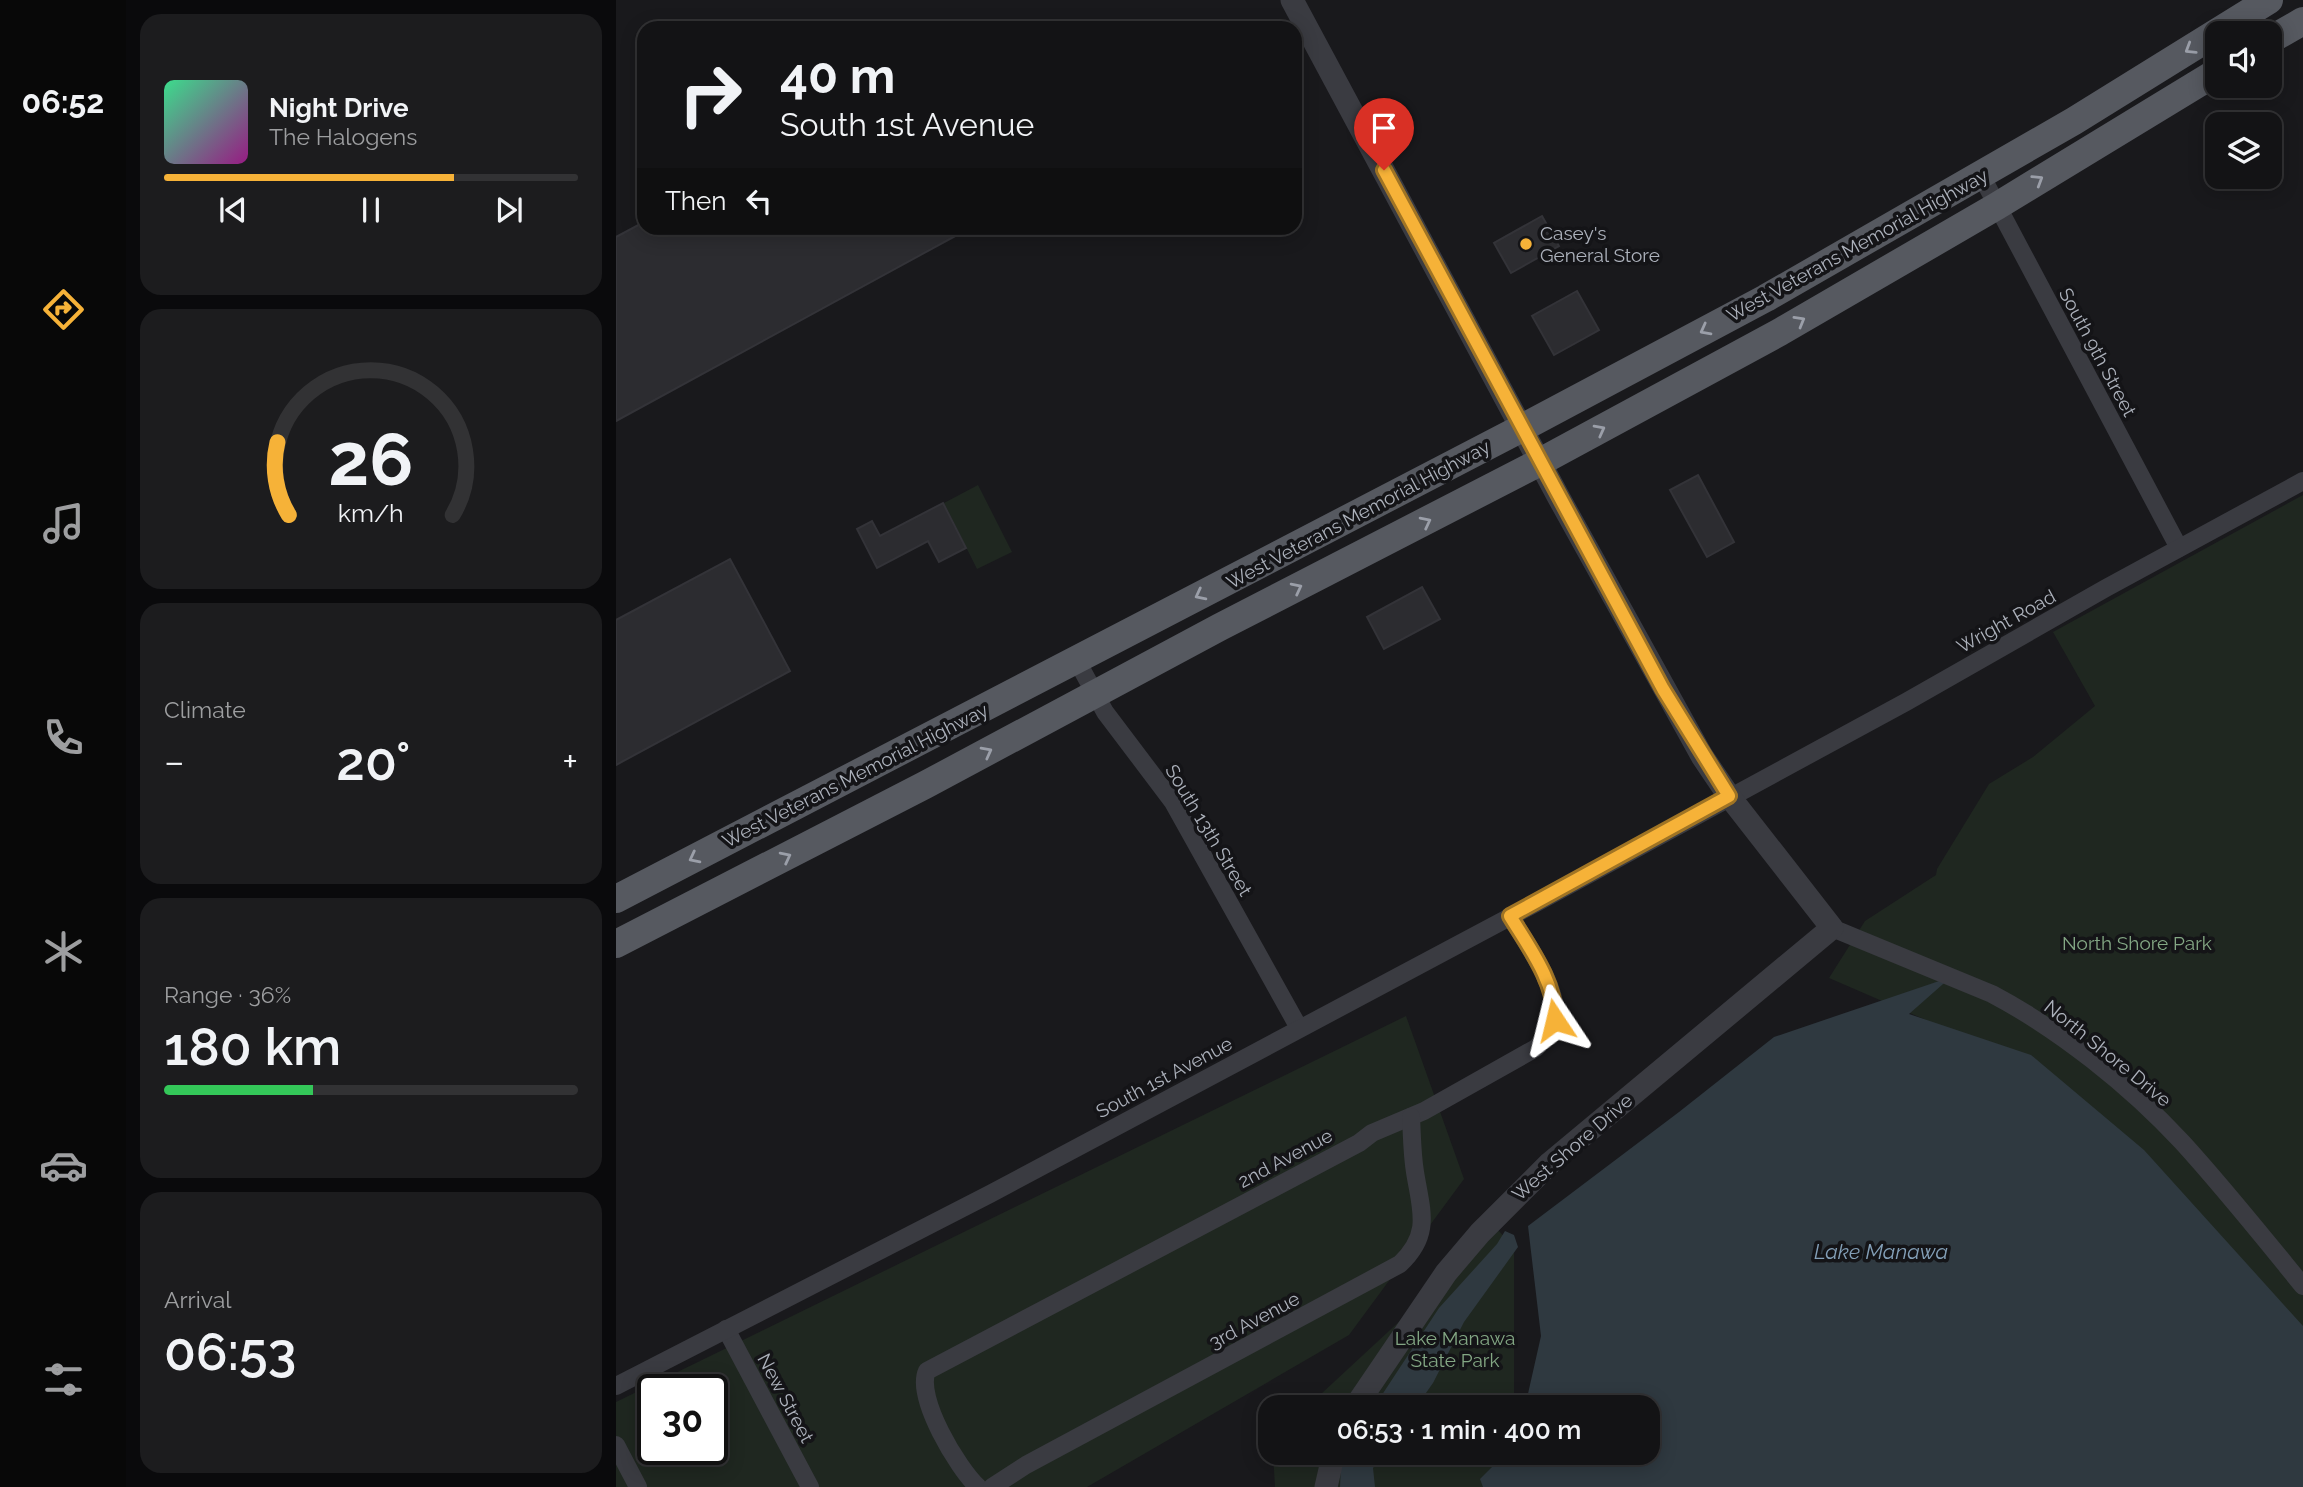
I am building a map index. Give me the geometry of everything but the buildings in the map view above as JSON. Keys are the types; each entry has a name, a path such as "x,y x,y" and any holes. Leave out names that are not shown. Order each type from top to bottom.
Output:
{"main road":[{"name":"West Veterans Memorial Highway","path":"616,899 1766,298 2074,121 2269,0"},
{"path":"2282,33 2303,20"},
{"name":"West Veterans Memorial Highway","path":"616,944 1540,463 1780,332 1997,206 2205,79"}],"street":[{"path":"1292,0 1663,689 1729,796 1832,928"},
{"name":"South 9th Street","path":"1980,175 2179,548"},
{"name":"Wright Road","path":"1729,796 1906,702 2303,481"},
{"name":"South 13th Street","path":"1076,659 1094,694 1172,802 1299,1028"},
{"name":"South 1st Avenue","path":"616,1386 990,1194 1729,796"},
{"name":"2nd Avenue","path":"978,1487 962,1470 931,1412 924,1377 932,1367 1359,1143 1372,1133 1411,1117 1536,1048 1547,1036 1555,1020 1555,1003 1528,946 1510,916"},
{"name":"North Shore Drive","path":"1832,928 1992,995 2016,1007 2074,1048 2119,1083 2181,1141 2303,1286"},
{"name":"West Shore Drive","path":"1363,1395 1446,1273 1514,1197 1550,1163 1832,928"},
{"name":"3rd Avenue","path":"992,1487 1026,1465 1400,1264 1420,1236 1423,1217 1414,1171 1411,1117"},
{"name":"New Street","path":"726,1329 810,1487"},
{"path":"616,1446 638,1487"},
{"path":"1326,1487 1331,1465"}],"green space":[{"path":"978,485 1012,552 977,569 944,503"},
{"name":"North Shore Park","path":"2303,495 2303,1328 1926,1020 1829,978 1865,921 1936,875 1937,869 1989,784 2033,757 2095,706 2053,632"},
{"path":"1406,1016 1464,1179 1349,1335 1087,1487 616,1487 616,1402 637,1392 637,1465 728,1465 728,1374 673,1374"},
{"name":"Lake Manawa State Park","path":"1498,1230 1514,1248 1514,1395 1320,1395"},
{"path":"1274,1465 1515,1465 1515,1487 1275,1487"}],"water":[{"name":"Lake Manawa","path":"1951,977 1909,1014 2031,1055 2144,1150 2303,1326 2303,1487 1483,1487 1480,1479 1494,1465 1660,1465 1660,1395 1528,1395 1541,1336 1528,1226 1774,1037"},
{"path":"1505,1231 1514,1235 1518,1247 1464,1322 1424,1395 1382,1395 1439,1308 1497,1244"},
{"path":"1375,1465 1373,1468 1375,1487 1340,1487 1341,1466"}],"place":[{"name":"Casey's General Store","path":"1526,244"}],"route":[{"path":"1384,170 1663,689 1729,796 1510,916 1548,985 1555,1003 1555,1020"}]}
